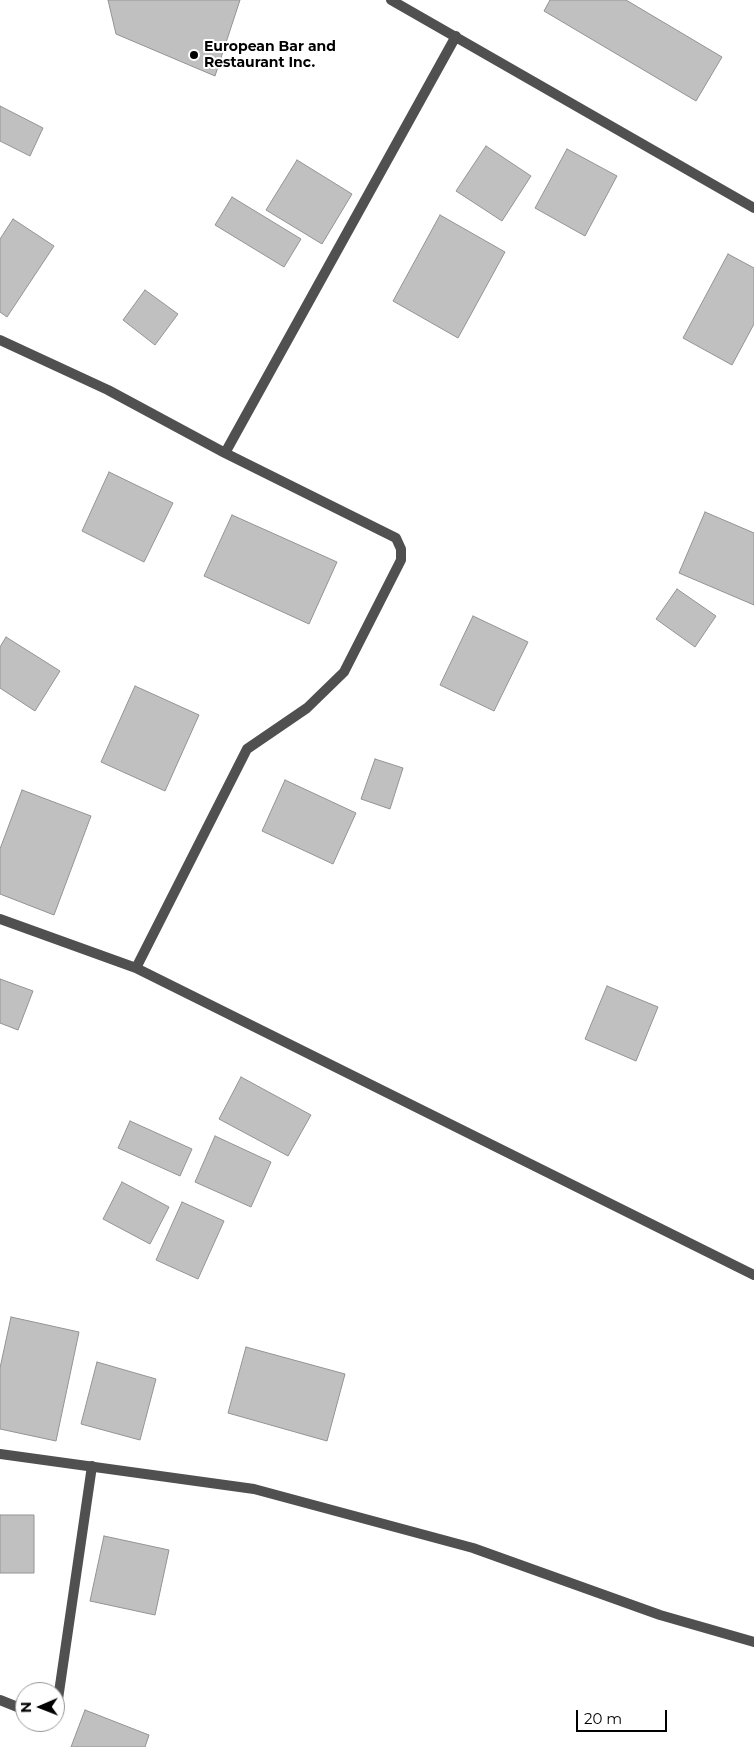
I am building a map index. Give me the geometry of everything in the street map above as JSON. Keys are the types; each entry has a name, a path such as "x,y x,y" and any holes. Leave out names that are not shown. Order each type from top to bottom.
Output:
{"street":[{"path":"391,0 754,208"},
{"path":"225,453 456,36"},
{"path":"0,340 108,390 225,453 396,538 401,549 401,560 344,672 306,708 247,749 136,968"},
{"path":"0,919 136,968 754,1275"},
{"path":"0,1454 264,1491 473,1548 660,1615 754,1642"},
{"path":"60,1682 92,1466"},
{"path":"0,1700 15,1706"}],"building":[{"name":"European Bar and Restaurant Inc.","path":"108,0 240,0 215,76 116,34"},
{"path":"550,0 626,0 722,57 696,101 544,11"},
{"path":"0,106 43,128 30,156 0,141"},
{"path":"486,146 531,176 502,221 456,191"},
{"path":"567,149 617,176 585,236 535,208"},
{"path":"297,160 352,194 322,244 266,210"},
{"path":"232,197 301,239 284,267 215,225"},
{"path":"440,215 505,252 458,338 393,301"},
{"path":"13,219 54,246 7,317 0,312 0,239"},
{"path":"728,254 754,268 754,324 732,365 683,338"},
{"path":"145,290 178,314 155,345 123,320"},
{"path":"109,472 173,503 144,562 82,531"},
{"path":"705,512 754,533 754,605 679,573"},
{"path":"232,515 337,562 309,624 204,576"},
{"path":"677,589 716,616 695,647 656,619"},
{"path":"473,616 528,642 494,711 440,685"},
{"path":"6,637 60,671 35,711 0,688 0,647"},
{"path":"135,686 199,715 165,791 101,762"},
{"path":"375,759 403,768 390,809 361,799"},
{"path":"285,780 356,813 333,864 262,831"},
{"path":"22,790 91,816 54,915 0,894 0,849"},
{"path":"0,979 33,991 18,1030 0,1023"},
{"path":"607,986 658,1007 636,1061 585,1039"},
{"path":"241,1077 311,1115 288,1156 219,1119"},
{"path":"130,1121 192,1149 180,1176 118,1148"},
{"path":"215,1136 271,1162 251,1207 195,1182"},
{"path":"122,1182 169,1207 150,1244 103,1219"},
{"path":"182,1202 224,1221 198,1279 156,1260"},
{"path":"11,1317 79,1332 56,1441 0,1429 0,1368"},
{"path":"246,1347 345,1374 327,1441 228,1413"},
{"path":"97,1362 156,1379 140,1440 81,1424"},
{"path":"0,1515 34,1515 34,1573 0,1573"},
{"path":"104,1536 169,1550 155,1615 90,1601"},
{"path":"85,1710 149,1735 145,1747 71,1747"}],"place":[{"name":"European Bar and Restaurant Inc.","path":"194,55"}]}
